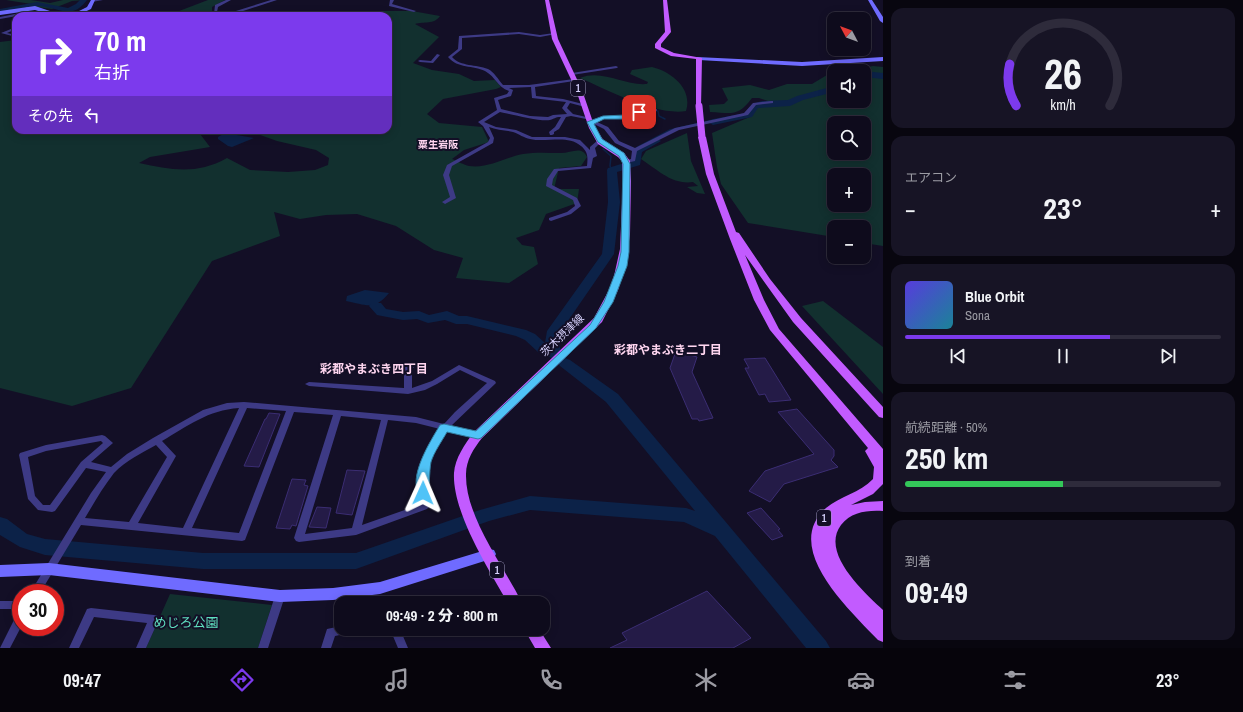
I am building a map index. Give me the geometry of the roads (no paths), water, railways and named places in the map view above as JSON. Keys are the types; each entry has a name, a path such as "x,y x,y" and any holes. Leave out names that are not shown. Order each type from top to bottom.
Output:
{"main road":[{"name":"1","path":"547,0 554,34 600,141 621,155 627,164"},
{"path":"665,0 668,32 658,44 658,48 668,54 699,58"},
{"name":"1","path":"699,58 699,106 702,138 710,174 759,300 775,330 883,457"},
{"name":"茨木摂津線","path":"511,596 465,505 461,487 462,463 468,450 478,435 593,326 609,302 622,266 625,252 627,164"},
{"name":"1","path":"731,228 767,280 807,332 883,414"},
{"name":"1","path":"807,332 883,409"},
{"name":"1","path":"848,415 855,430 877,460 880,477 876,484 868,491 836,507 825,517 818,535 819,550 824,565 835,582 883,635"},
{"name":"1","path":"883,506 862,507 841,516 832,527 828,544 845,579 883,619"},
{"path":"535,636 543,648"}],"street":[{"path":"81,12 85,11 93,1 101,0"},
{"path":"212,12 215,10 216,6 229,0"},
{"path":"236,12 275,0"},
{"path":"392,0 390,5 414,11"},
{"path":"870,0 883,21"},
{"path":"27,12 28,8"},
{"path":"0,13 28,8 46,12"},
{"path":"0,18 12,16"},
{"path":"5,34 3,32 12,29"},
{"path":"451,60 450,57 460,49 460,37 519,33 540,36 554,34"},
{"path":"0,35 12,35"},
{"path":"420,61 432,62 437,56 459,64 486,70 492,74 502,86 511,90 509,95 496,99 499,110"},
{"path":"699,58 802,64 883,59"},
{"path":"502,86 518,88 616,67"},
{"path":"533,85 534,97 563,100 568,103 585,106"},
{"path":"480,122 499,110 536,118 549,119 553,116 568,115 593,122 606,128 619,144 634,150 675,129 746,114 756,103 771,102"},
{"path":"568,103 564,108 568,115"},
{"path":"593,122 603,117 626,117 642,112 656,110"},
{"path":"552,134 551,132 557,128 568,115"},
{"path":"480,122 495,128 514,131 531,138 565,138 578,141 588,149 591,156"},
{"path":"445,202 453,198 446,175 450,165 490,143 492,138 485,125 480,122"},
{"path":"551,219 569,213 578,206 575,198 549,186 550,179 556,170 588,167 591,156 594,156 592,148 597,142 600,141"},
{"path":"627,164 633,160 634,150"},
{"path":"408,391 408,368 413,364"},
{"path":"309,384 408,391 421,389 434,384 459,367 492,383 444,427 426,461 422,480 424,507 356,531 299,538 338,413"},
{"path":"40,584 78,520 112,470 130,456 206,412 227,406 244,405 416,420 478,435"},
{"path":"186,531 244,405"},
{"path":"78,520 242,537 291,409"},
{"path":"356,531 385,418"},
{"path":"102,438 109,443 84,464 52,509 41,508 31,497 23,455 46,448 102,438"},
{"path":"132,526 172,456 156,440"},
{"path":"84,464 112,470"},
{"path":"0,571 49,569 280,596 333,594 380,588 489,554"},
{"path":"263,648 280,596"},
{"path":"0,605 12,605"},
{"path":"74,648 91,612 154,619 141,648"},
{"path":"326,648 331,632 334,632"},
{"path":"5,648 12,634"},
{"path":"398,636 403,648"}],"water":[{"path":"223,134 231,134 254,138 232,147 218,139 218,137"},
{"path":"365,290 389,293 384,299 370,305 346,301 347,296"}],"waterway":[{"path":"0,11 37,4 68,10 79,6 84,0"},
{"path":"871,75 883,76"},
{"path":"713,122 749,115 755,106 762,104 790,103 800,98 827,91"},
{"path":"651,111 658,111 659,116 665,119"},
{"path":"638,147 670,130 713,120"},
{"path":"597,122 595,126 598,132"},
{"path":"376,306 382,312 403,316 419,315 428,319 447,315 456,320 467,320 521,333 530,337 543,349 554,354 552,341 554,331 608,254 614,202 612,170 636,163 637,151 656,141"},
{"path":"603,149 611,156 610,166 612,170"},
{"path":"565,363 612,398 819,648"},
{"path":"0,524 10,533 21,539 32,544 45,547 203,561 356,561 486,515 530,503 686,515 720,530"}],"district":[{"name":"粟生岩阪","path":"438,144"},
{"name":"彩都やまぶき二丁目","path":"668,350"},
{"name":"彩都やまぶき四丁目","path":"374,369"}],"park label":[{"name":"めじろ公園","path":"186,622"}]}
